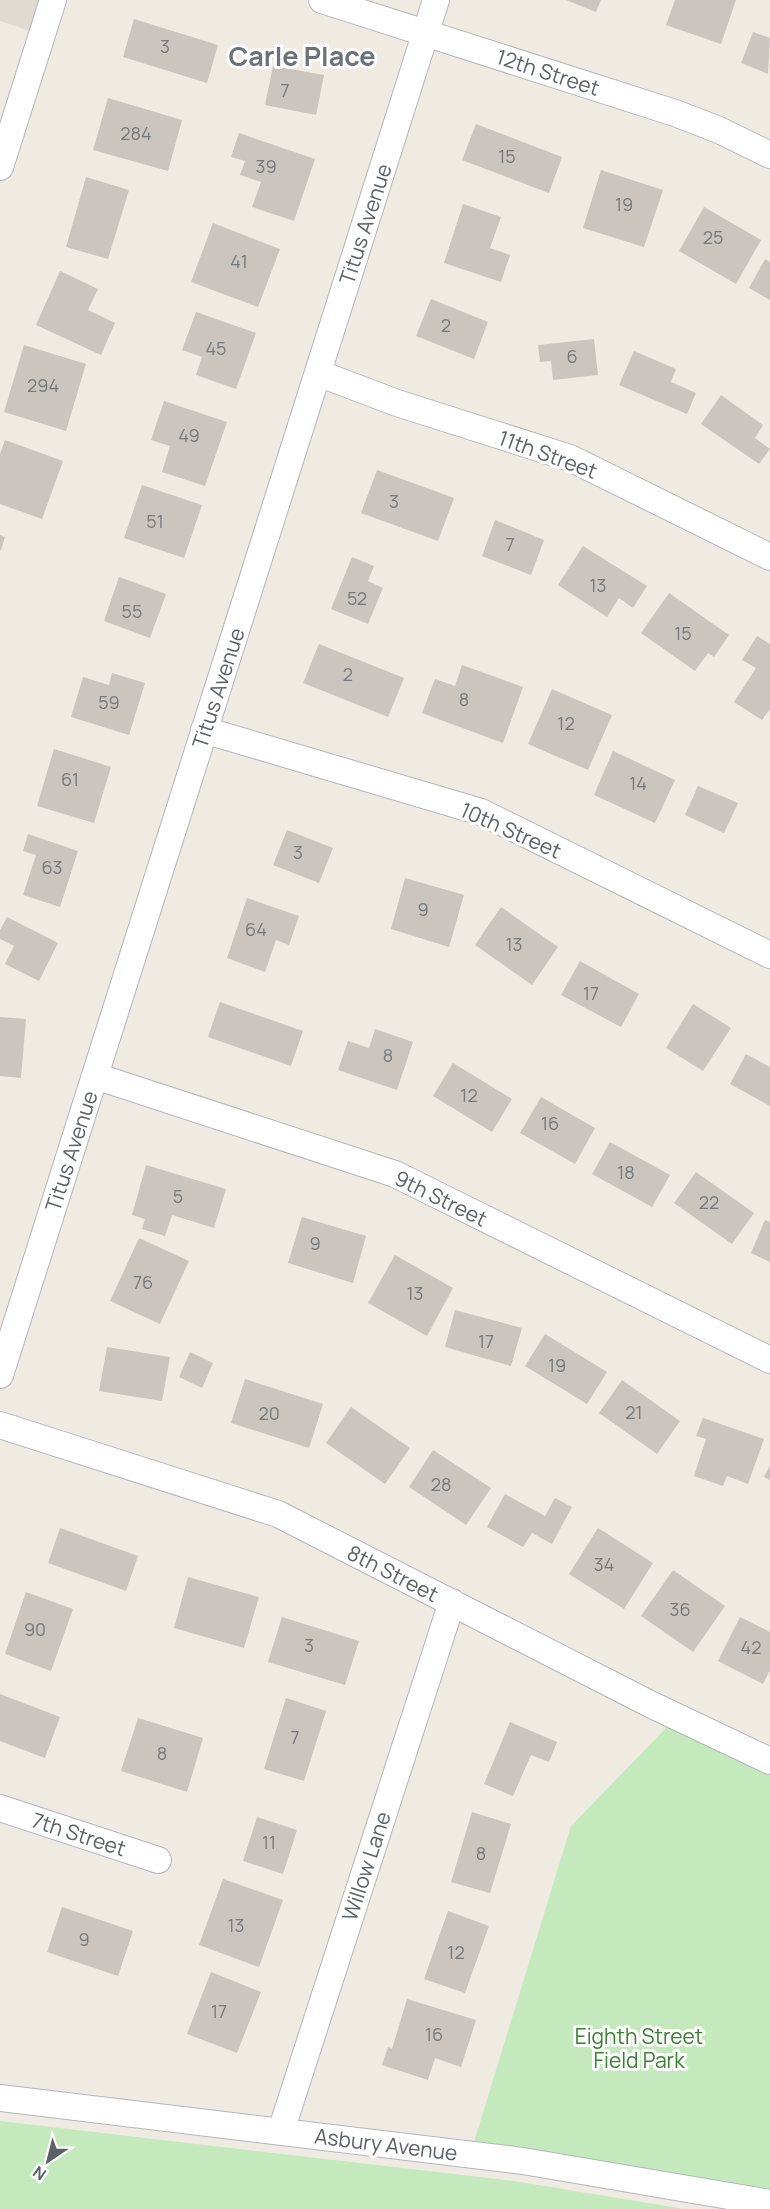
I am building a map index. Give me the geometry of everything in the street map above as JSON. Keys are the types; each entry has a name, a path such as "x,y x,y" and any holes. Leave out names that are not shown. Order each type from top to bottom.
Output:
{"street":[{"path":"0,167 53,0"},
{"name":"12th Street","path":"322,0 675,113 719,130 770,155"},
{"name":"Titus Avenue","path":"0,1375 436,0"},
{"name":"11th Street","path":"318,373 397,403 570,458 770,557"},
{"name":"10th Street","path":"204,730 481,812 770,955"},
{"name":"9th Street","path":"95,1076 395,1174 770,1360"},
{"name":"8th Street","path":"0,1425 278,1514 652,1705 770,1761"},
{"name":"Willow Lane","path":"281,2131 452,1602"},
{"name":"7th Street","path":"0,1808 158,1860"},
{"name":"Asbury Avenue","path":"0,2098 524,2161 770,2203"}],"shaded area":[{"path":"0,0 53,0 42,35 0,21"}],"green space":[{"name":"Eighth Street Field Park","path":"676,1718 770,1761 770,2204 470,2155 571,1826"},
{"path":"0,2121 514,2181 684,2209 0,2209"}],"building":[{"path":"566,0 601,0 596,12"},
{"path":"675,0 736,0 721,44 666,25"},
{"path":"134,19 218,45 207,83 123,57"},
{"path":"753,32 770,38 768,74 741,63"},
{"path":"273,66 324,75 316,115 265,105"},
{"path":"108,98 182,120 168,171 93,150"},
{"path":"476,124 562,157 549,193 462,160"},
{"path":"239,133 315,159 294,221 252,207 261,182 240,175 245,161 231,157"},
{"path":"601,170 663,190 644,247 583,228"},
{"path":"86,177 129,190 108,259 66,247"},
{"path":"463,204 501,217 490,248 510,255 501,282 444,263"},
{"path":"704,207 761,240 736,284 679,251"},
{"path":"213,223 280,249 258,307 191,282"},
{"path":"765,259 770,262 770,300 749,288"},
{"path":"60,271 98,289 88,310 115,323 101,355 36,325"},
{"path":"431,299 488,322 474,359 416,336"},
{"path":"196,312 256,333 236,389 196,375 202,357 182,350"},
{"path":"594,339 598,375 553,380 551,361 540,362 538,345"},
{"path":"24,345 86,364 66,431 4,412"},
{"path":"634,351 676,369 671,382 696,393 687,414 619,385"},
{"path":"721,395 763,425 755,438 770,449 759,464 701,424"},
{"path":"164,401 227,422 205,486 162,472 170,446 151,440"},
{"path":"5,440 63,461 42,519 0,504 0,454"},
{"path":"377,470 454,498 438,541 361,513"},
{"path":"142,485 202,505 184,558 124,538"},
{"path":"495,520 544,540 531,575 482,556"},
{"path":"0,535 5,537 1,550 0,550"},
{"path":"583,546 647,586 633,608 619,598 607,617 558,585"},
{"path":"352,557 374,566 368,581 383,588 368,624 331,609"},
{"path":"119,577 166,594 150,638 104,621"},
{"path":"669,593 729,635 714,657 708,653 695,671 641,633"},
{"path":"757,636 770,644 770,709 762,720 734,702 756,668 742,660"},
{"path":"319,644 404,678 388,717 303,683"},
{"path":"462,665 523,687 503,743 422,713 435,679 455,686"},
{"path":"112,673 145,683 129,735 71,717 83,677 109,685"},
{"path":"552,689 612,715 588,770 528,744"},
{"path":"54,749 111,767 94,823 37,806"},
{"path":"613,751 675,780 655,823 594,795"},
{"path":"698,786 738,803 724,833 685,815"},
{"path":"287,830 333,848 319,883 273,865"},
{"path":"28,834 78,851 60,907 23,895 36,855 23,851"},
{"path":"405,878 464,895 449,947 391,929"},
{"path":"247,898 299,916 289,945 276,940 265,972 227,958"},
{"path":"501,907 558,947 532,985 475,945"},
{"path":"7,917 58,943 39,981 5,964 14,946 0,939 0,930"},
{"path":"580,961 639,994 621,1027 561,995"},
{"path":"220,1002 303,1031 291,1066 208,1037"},
{"path":"693,1004 731,1028 703,1071 666,1048"},
{"path":"0,1017 26,1019 21,1078 0,1076"},
{"path":"375,1029 413,1042 397,1090 338,1070 348,1041 369,1048"},
{"path":"746,1054 770,1067 770,1106 730,1084"},
{"path":"453,1063 512,1099 492,1132 433,1096"},
{"path":"541,1097 595,1128 575,1164 520,1133"},
{"path":"610,1142 670,1175 652,1207 592,1174"},
{"path":"146,1165 226,1189 214,1228 172,1215 165,1236 142,1229 145,1219 132,1215"},
{"path":"696,1172 754,1213 732,1244 674,1203"},
{"path":"302,1217 366,1236 353,1283 288,1263"},
{"path":"765,1220 770,1222 770,1262 751,1253"},
{"path":"139,1238 189,1261 160,1324 110,1301"},
{"path":"395,1255 453,1288 427,1336 368,1303"},
{"path":"455,1310 522,1328 511,1366 445,1347"},
{"path":"545,1334 607,1372 587,1404 525,1366"},
{"path":"107,1347 170,1357 162,1401 99,1391"},
{"path":"190,1352 213,1363 202,1388 179,1377"},
{"path":"245,1379 323,1404 309,1448 231,1423"},
{"path":"622,1380 680,1421 657,1454 599,1413"},
{"path":"351,1407 410,1448 385,1484 326,1443"},
{"path":"703,1418 764,1439 748,1484 727,1476 723,1486 694,1476 706,1439 696,1436"},
{"path":"433,1450 491,1488 466,1525 409,1487"},
{"path":"770,1465 770,1480 764,1477"},
{"path":"505,1494 545,1516 555,1498 572,1507 552,1544 532,1533 523,1547 487,1527"},
{"path":"60,1528 138,1556 126,1591 48,1563"},
{"path":"598,1528 653,1563 624,1609 569,1574"},
{"path":"673,1570 725,1606 693,1652 641,1616"},
{"path":"188,1577 259,1597 244,1648 174,1628"},
{"path":"26,1592 73,1609 51,1671 5,1654"},
{"path":"282,1617 359,1641 345,1685 268,1662"},
{"path":"740,1617 770,1632 770,1670 763,1684 718,1661"},
{"path":"0,1694 60,1717 45,1758 0,1741"},
{"path":"286,1698 326,1711 304,1781 264,1769"},
{"path":"138,1718 203,1738 187,1792 121,1771"},
{"path":"510,1722 557,1742 549,1762 531,1755 513,1796 484,1784"},
{"path":"472,1812 511,1824 490,1893 451,1882"},
{"path":"257,1817 297,1830 283,1874 243,1861"},
{"path":"223,1879 283,1900 259,1967 199,1945"},
{"path":"62,1907 133,1931 118,1976 47,1952"},
{"path":"448,1911 489,1926 465,1993 424,1979"},
{"path":"211,1972 261,1992 237,2053 187,2034"},
{"path":"407,1999 476,2020 461,2067 435,2058 428,2080 382,2065 388,2047 392,2049"}],"district":[{"name":"Carle Place","path":"302,55"}]}
